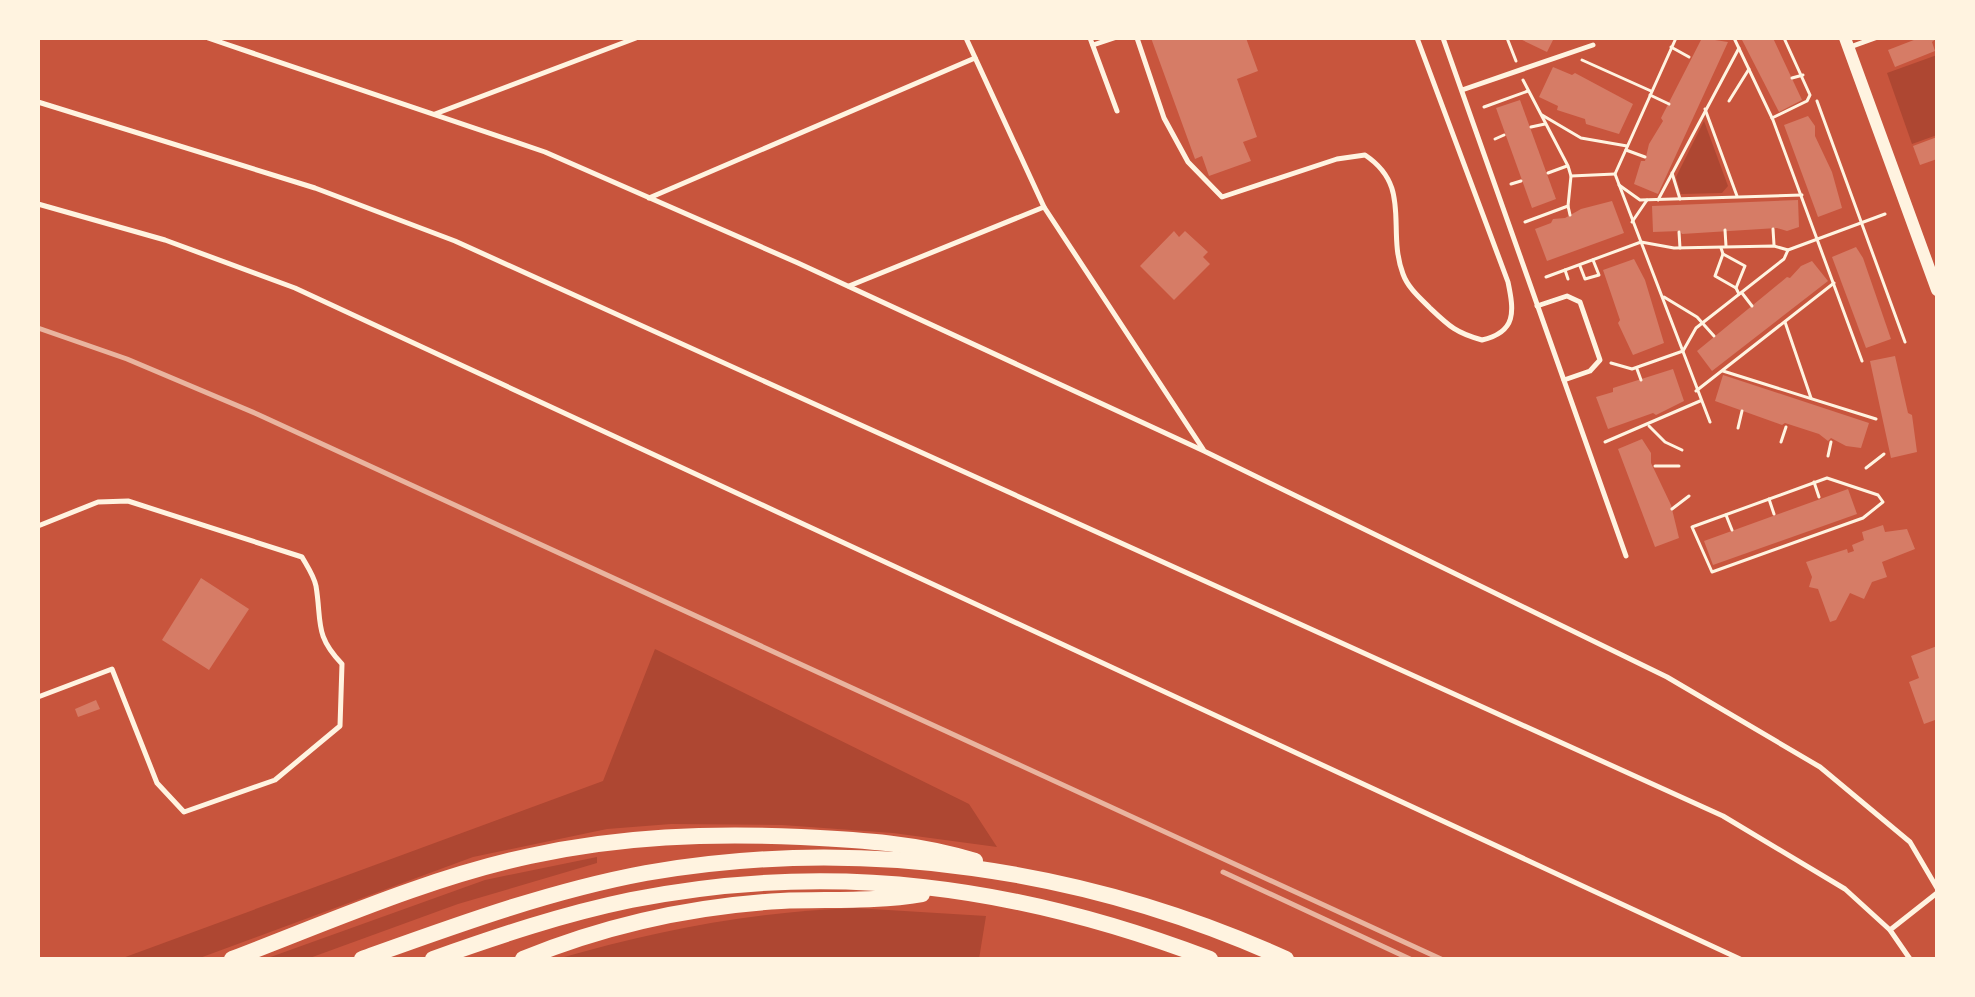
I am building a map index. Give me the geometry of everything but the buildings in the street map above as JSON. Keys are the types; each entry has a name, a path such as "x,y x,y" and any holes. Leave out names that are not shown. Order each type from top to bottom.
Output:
{"highway":[{"path":"232,959 457,876 529,856 674,835 739,834 934,848 1011,872 1086,888 1161,909 1286,959"},
{"path":"362,959 558,894 645,873 722,863 874,860 1011,872"},
{"path":"433,959 529,926 630,901 701,889 792,882 951,889 1061,909 1210,959"},
{"path":"523,959 616,927 703,909 780,901 890,899 951,889"}],"main road":[{"path":"1847,43 1937,290"}],"lane":[{"path":"208,38 545,152 849,286 1204,451 1667,677 1820,767 1910,842 1937,891 1890,930"},
{"path":"434,115 636,38"},
{"path":"966,38 1044,207 1204,451"},
{"path":"1090,38 1117,111"},
{"path":"1093,45 1114,38"},
{"path":"1137,38 1164,118 1188,162 1222,197 1337,159 1365,155 1382,167 1392,182 1402,274 1413,291 1457,334 1482,340 1507,327 1514,310 1508,282 1417,38"},
{"path":"1443,38 1626,556"},
{"path":"1847,43 1875,38"},
{"path":"1462,90 1593,45"},
{"path":"649,198 975,58"},
{"path":"38,102 315,188 481,253 1723,816 1845,889 1890,930 1910,959"},
{"path":"38,204 165,240 295,288 1740,959"},
{"path":"849,286 1044,207"},
{"path":"1537,306 1567,296 1580,302 1600,360 1590,371 1564,380"},
{"path":"38,526 98,502 128,501 302,557 316,584 317,621 325,647 342,664 340,726 275,780 184,812 157,783 112,669 38,697"}],"path":[{"path":"1507,38 1528,91 1568,166 1571,176 1570,215"},
{"path":"1676,38 1615,174 1710,422"},
{"path":"1734,38 1772,118 1862,361"},
{"path":"1772,118 1807,101 1810,88 1784,38"},
{"path":"1671,47 1689,57"},
{"path":"1658,200 1719,80 1739,48"},
{"path":"1567,53 1669,104"},
{"path":"1729,101 1749,69"},
{"path":"1792,78 1803,75"},
{"path":"1719,80 1723,88"},
{"path":"1484,107 1528,91"},
{"path":"1817,101 1905,342"},
{"path":"1705,109 1737,197"},
{"path":"1539,113 1581,138 1626,148 1645,157"},
{"path":"1531,127 1545,124"},
{"path":"1495,139 1504,135"},
{"path":"1548,173 1568,166"},
{"path":"1672,173 1680,199"},
{"path":"1571,176 1615,174"},
{"path":"1511,184 1521,181"},
{"path":"1619,185 1635,197 1647,200 1802,195"},
{"path":"1632,222 1647,200"},
{"path":"1525,222 1568,206"},
{"path":"1546,277 1641,242 1680,248 1774,246 1788,250 1885,214"},
{"path":"1773,229 1774,246"},
{"path":"1725,230 1723,254 1715,276 1736,288 1752,306"},
{"path":"1679,232 1680,248"},
{"path":"1600,360 1637,367 1683,351 1703,322 1784,259 1788,250"},
{"path":"1723,254 1745,266 1736,288"},
{"path":"1580,265 1585,279 1599,275 1593,260"},
{"path":"1565,270 1568,279"},
{"path":"1696,391 1834,283"},
{"path":"1664,297 1703,322 1714,336"},
{"path":"1785,322 1811,398"},
{"path":"1637,367 1641,380"},
{"path":"1722,371 1876,419"},
{"path":"1605,442 1649,426 1700,401"},
{"path":"1738,428 1742,411"},
{"path":"1649,426 1665,442 1682,450"},
{"path":"1781,442 1786,427"},
{"path":"1828,456 1831,442"},
{"path":"1866,468 1884,454"},
{"path":"1655,466 1679,466"},
{"path":"1833,479 1878,495 1883,502 1863,518 1712,572 1692,527 1814,482 1833,479"},
{"path":"1814,482 1819,497"},
{"path":"1672,509 1689,496"},
{"path":"1769,499 1774,514"},
{"path":"1726,514 1732,530"}],"shaded area":[{"path":"1937,55 1937,135 1912,144 1887,73"},
{"path":"1704,121 1728,186 1722,193 1681,194 1676,177"},
{"path":"655,649 969,804 997,847 893,833 782,825 671,824 607,829 473,857 197,959 120,959 603,781"},
{"path":"597,857 597,863 458,904 307,959 265,959 485,880"},
{"path":"855,908 986,916 979,959 557,959 704,924"}],"railway":[{"path":"38,328 127,359 257,414 1441,959"},
{"path":"1223,872 1410,959"}]}
